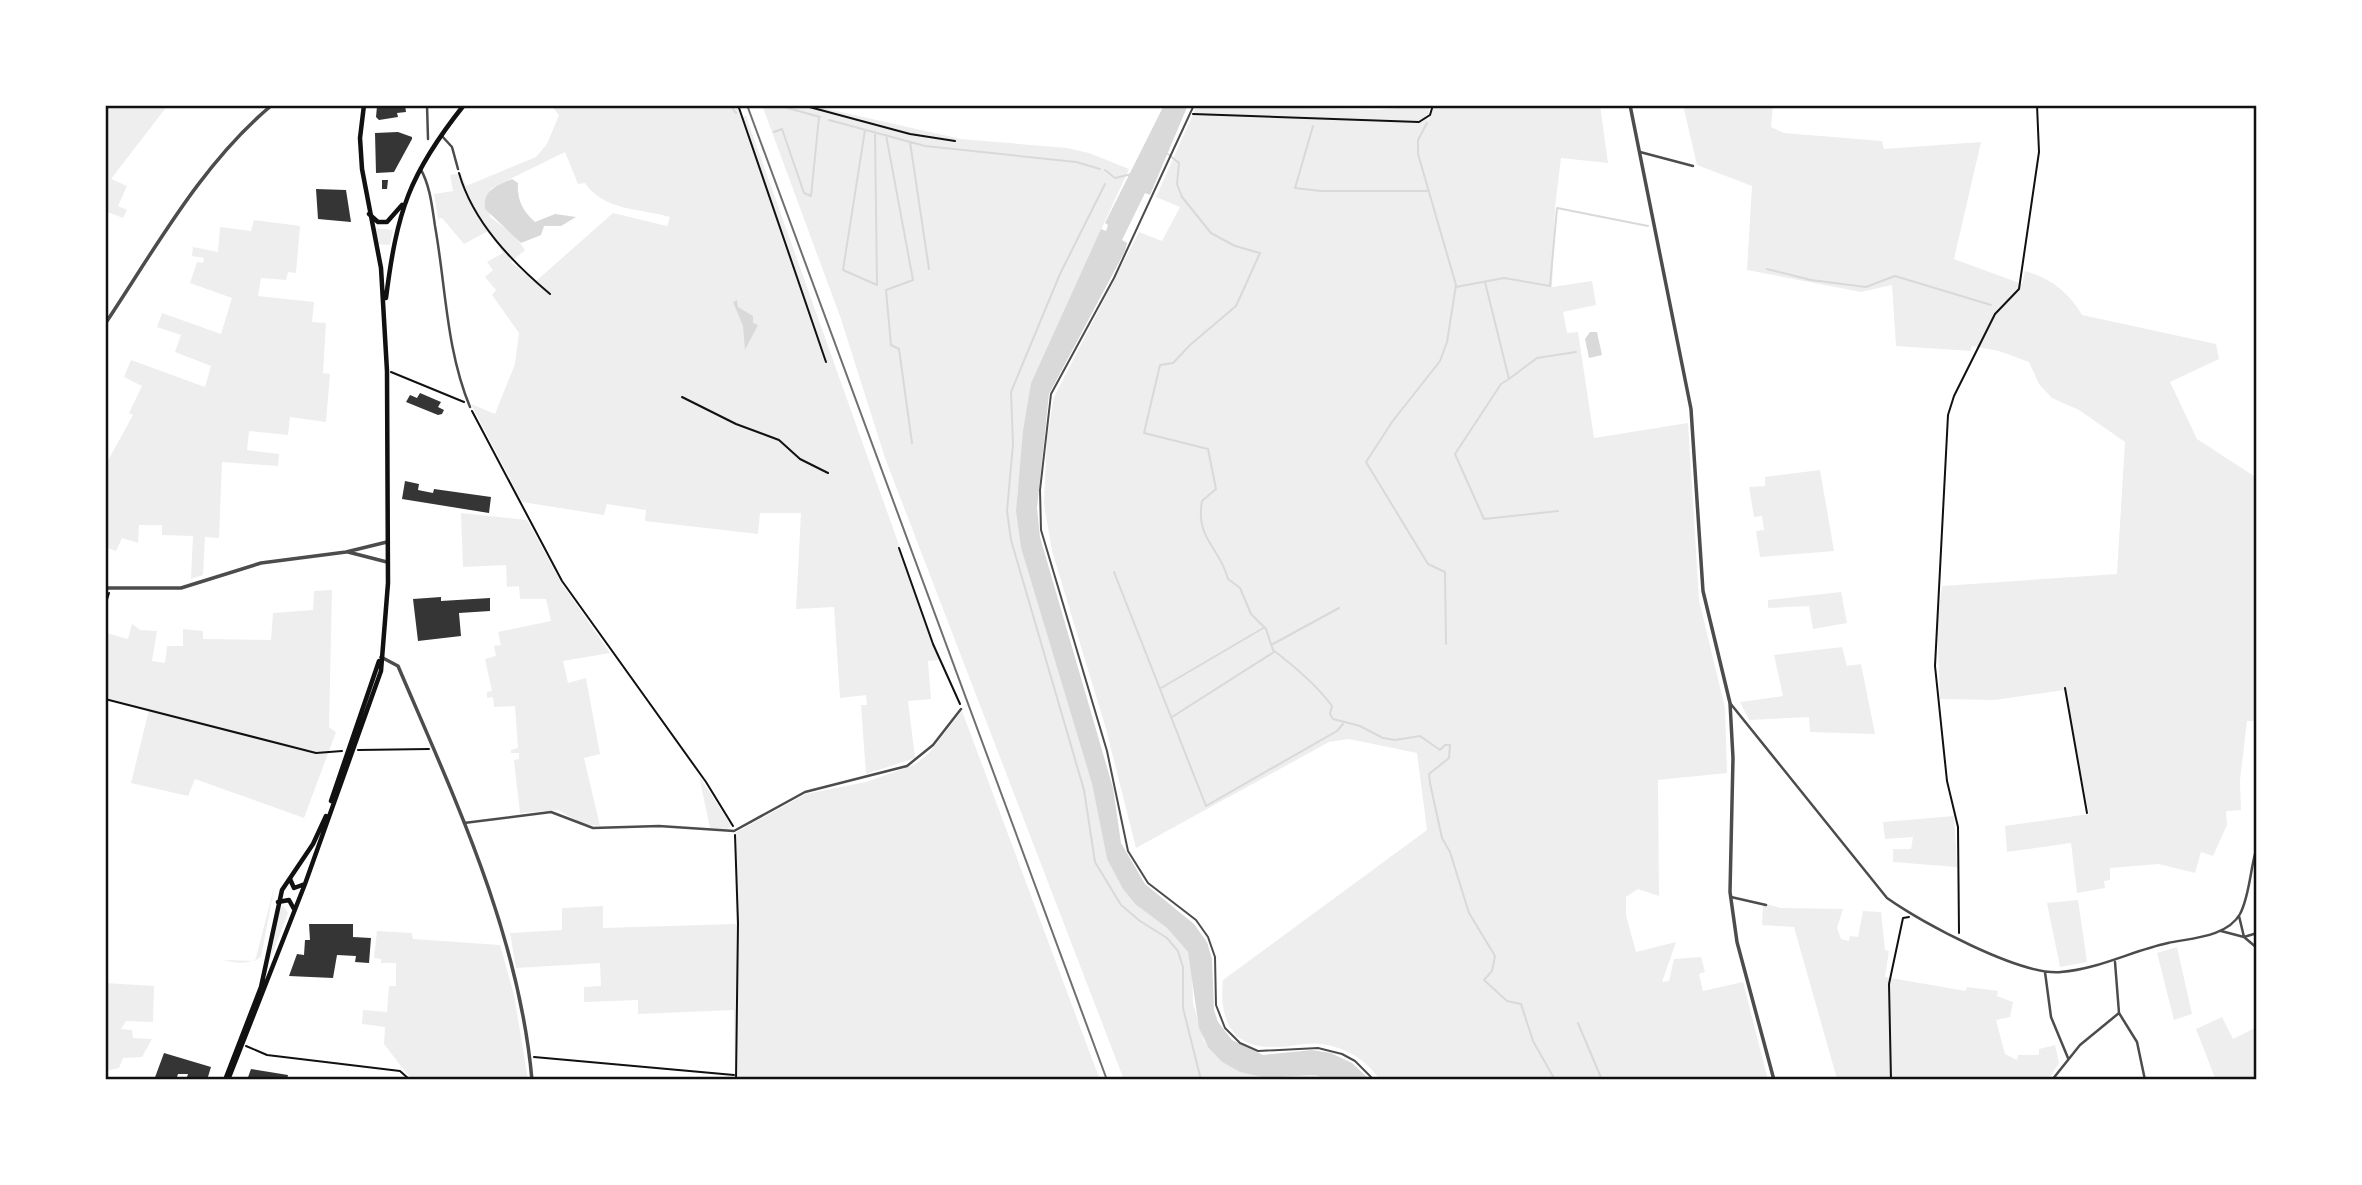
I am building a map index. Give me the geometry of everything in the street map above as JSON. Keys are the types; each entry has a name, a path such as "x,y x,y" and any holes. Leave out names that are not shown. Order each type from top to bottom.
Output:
{"main road":[{"path":"226,1080 305,884 379,679 387,607 387,370 381,268 360,153 364,105"},
{"path":"385,309 392,247 405,199 419,167 464,105"},
{"path":"369,213 378,222 387,222 405,199"},
{"path":"226,1080 261,987 278,902 289,878 317,835 352,750"},
{"path":"289,878 294,888 305,884"},
{"path":"278,902 289,900 295,910"}],"street":[{"path":"105,324 203,179 244,131 272,105"},
{"path":"427,105 428,139"},
{"path":"1630,105 1691,409 1704,598 1730,703 1733,758 1731,897 1737,942 1774,1080"},
{"path":"441,135 452,147 458,169"},
{"path":"1640,152 1693,166"},
{"path":"419,167 427,184 436,231 451,342 469,405"},
{"path":"105,589 181,588 261,563 346,552 387,542"},
{"path":"346,552 387,562"},
{"path":"381,657 398,666 464,823 502,929 521,1003 532,1080"},
{"path":"1730,703 1887,898 1914,916 1959,938 2009,961 2045,972 2061,972 2115,962 2149,948 2221,932 2244,937 2257,948"},
{"path":"464,823 551,812 593,828 659,826 734,831 806,792 907,766 933,745 961,709"},
{"path":"2244,937 2239,915 2257,848"},
{"path":"1731,897 1766,905"},
{"path":"2221,932 2239,915"},
{"path":"2244,937 2257,933"},
{"path":"2115,962 2119,1013 2137,1042 2145,1080"},
{"path":"2045,972 2051,1017 2068,1058"},
{"path":"2052,1080 2068,1058 2119,1013"}],"lane":[{"path":"1194,105 1114,278 1051,394 1040,490 1043,537 1107,751 1124,838 1133,863 1155,889 1196,920 1208,937 1215,957 1218,1015 1237,1040 1252,1049 1267,1052 1309,1048 1331,1051 1355,1061 1374,1080"}],"path":[{"path":"105,116 107,105"},
{"path":"738,105 826,362"},
{"path":"802,105 910,134 955,141"},
{"path":"1191,113 1419,122 1426,120 1433,105"},
{"path":"1959,938 1958,827 1947,781 1935,666 1948,415 1954,397 1995,314 2019,289 2039,152 2037,105"},
{"path":"458,169 472,209 504,250 550,294"},
{"path":"387,370 469,405 562,580 719,801 734,831 737,844 738,923 736,1080"},
{"path":"682,397 736,424 779,440 800,458 828,473"},
{"path":"899,548 933,644 961,709"},
{"path":"105,606 111,589"},
{"path":"2065,688 2087,813"},
{"path":"105,699 316,753 433,749"},
{"path":"1891,1080 1890,973 1903,918 1914,916"},
{"path":"242,1044 267,1055 400,1071 410,1080"},
{"path":"530,1057 735,1075"}],"shaded area":[{"path":"105,105 168,105 111,179 127,186 118,206 127,210 123,218 105,211"},
{"path":"551,105 737,105 741,117 746,116 940,660 928,661 931,699 908,701 915,758 866,774 861,705 867,705 866,695 840,698 834,607 796,609 801,513 760,513 758,534 645,521 646,510 607,504 604,515 522,502 471,404 495,414 515,364 519,333 492,295 496,290 485,277 493,270 487,262 503,253 488,231 464,244 442,218 438,219 434,194 453,191 450,175 461,173 466,186 536,157 547,144 559,115","holes":["565,152 578,184 585,183 593,192 612,204 670,217 667,226 613,213 535,282 511,262 525,250 514,235 490,217 490,189"]},
{"path":"762,105 810,105 961,139 1067,148 1089,153 1129,169 1031,383 1017,496 1021,548 1092,784 1107,859 1123,889 1135,904 1167,928 1188,952 1192,964 1193,1003 1204,1041 1222,1062 1240,1072 1273,1078 1314,1075 1333,1080 1124,1080 885,458 841,319"},
{"path":"1164,105 1188,105 1150,195 1145,193 1122,240 1127,243 1125,251 1049,394 1037,508 1040,537 1113,788 1121,843 1145,884 1194,924 1207,942 1212,959 1214,1010 1218,1022 1232,1040 1263,1055 1312,1050 1331,1053 1352,1063 1370,1080 1333,1080 1314,1075 1267,1078 1240,1072 1222,1062 1208,1047 1199,1028 1188,952 1167,928 1135,904 1123,889 1107,859 1092,784 1021,548 1016,511 1023,431 1031,383 1101,229 1106,231 1108,225 1105,223"},
{"path":"1197,105 1376,110 1430,105 1427,122 1435,105 1600,105 1608,163 1561,158 1555,207 1552,287 1592,281 1596,305 1563,312 1567,333 1578,332 1594,438 1688,423 1699,600 1725,708 1727,773 1658,780 1659,896 1638,889 1626,897 1626,915 1636,952 1676,942 1662,982 1669,981 1674,959 1701,957 1705,972 1699,974 1703,991 1743,982 1768,1080 1380,1080 1362,1060 1338,1048 1315,1044 1257,1046 1246,1042 1230,1027 1223,1006 1223,980 1427,830 1417,753 1349,739 1329,742 1136,848 1106,729 1052,551 1044,504 1047,438 1054,397 1139,232 1162,241 1180,207 1156,197"},
{"path":"1683,105 1773,105 1771,127 1784,133 1882,141 1884,149 1981,142 1954,259 2022,284 2025,271 2043,278 2065,293 2082,315 2216,344 2219,359 2170,382 2197,439 2257,478 2257,721 2247,721 2240,780 2241,810 2226,811 2227,825 2213,856 2201,852 2195,873 2159,864 2110,868 2110,880 2104,881 2105,888 2077,893 2071,843 2007,852 2005,826 2089,814 2064,690 1995,700 1940,699 1937,624 1942,586 2117,574 2125,442 2079,410 2052,398 2039,384 2029,362 1999,351 1972,346 1971,351 1896,346 1892,285 1861,292 1747,270 1752,186 1697,165"},
{"path":"512,179 518,183 518,194 524,209 535,222 555,214 576,217 561,226 544,226 541,235 521,243 485,209 488,193"},
{"path":"254,220 300,226 296,273 288,272 286,280 261,278 258,296 314,302 312,322 326,323 323,373 330,374 326,422 290,417 288,435 249,431 247,450 279,454 278,466 222,462 219,538 205,537 203,575 191,579 193,536 162,535 162,525 139,525 138,543 122,538 116,551 105,547 105,466 133,415 129,413 142,386 124,377 131,360 205,387 211,366 175,352 181,335 157,327 162,313 221,334 232,298 190,283 197,262 203,263 204,258 192,256 193,247 218,252 220,227 251,231"},
{"path":"374,228 393,230 390,245 377,244"},
{"path":"737,300 738,307 753,316 753,323 758,325 745,350 743,326 733,302"},
{"path":"1590,332 1597,332 1602,355 1589,358 1585,339"},
{"path":"1820,470 1834,551 1760,557 1756,531 1764,530 1762,516 1754,517 1749,487 1765,486 1765,477"},
{"path":"461,513 527,520 562,584 610,653 563,661 568,683 586,678 600,754 584,758 600,826 583,824 558,810 520,813 514,760 519,759 519,753 511,753 511,750 518,748 515,706 494,707 493,697 487,698 487,692 492,691 485,659 496,656 494,646 501,645 498,632 551,621 546,599 520,599 519,586 507,587 506,565 463,567"},
{"path":"332,590 329,727 336,732 304,818 195,779 188,796 131,783 149,710 105,699 106,633 128,639 132,624 140,630 157,631 152,661 165,663 167,646 183,646 183,629 203,631 203,639 271,640 273,613 313,610 314,591"},
{"path":"1841,592 1847,623 1813,629 1809,606 1768,608 1768,600"},
{"path":"1842,647 1847,666 1861,664 1875,734 1810,732 1809,717 1749,720 1740,702 1783,696 1774,655"},
{"path":"962,711 1100,1080 735,1080 734,1010 638,1014 638,1000 584,1002 584,987 601,986 600,963 516,968 510,933 562,930 562,908 603,906 603,928 736,924 735,833 806,794 866,782 914,765 929,753"},
{"path":"699,776 731,825 728,829 710,828"},
{"path":"1954,816 1957,867 1893,862 1893,849 1911,849 1913,837 1885,839 1883,822"},
{"path":"275,884 261,957 255,960"},
{"path":"2078,900 2087,962 2060,967 2047,903"},
{"path":"1763,903 1781,908 1843,909 1837,928 1841,939 1849,941 1850,936 1858,937 1863,911 1881,912 1885,950 1889,951 1885,977 1966,991 1967,987 1998,991 1997,996 2013,1002 2010,1017 1996,1020 2005,1054 2017,1060 2018,1055 2039,1055 2039,1049 2055,1045 2059,1063 2048,1080 1837,1079 1794,927 1762,925"},
{"path":"283,906 288,913 270,960 279,910"},
{"path":"377,931 412,933 413,939 500,945 514,995 528,1080 412,1080 384,1044 385,1027 362,1024 363,1010 387,1012 389,986 396,986 396,963 381,963 381,959 374,958"},
{"path":"2177,947 2192,1014 2174,1020 2157,953"},
{"path":"105,983 154,986 153,1022 126,1021 121,1029 132,1030 133,1038 152,1039 142,1057 123,1058 119,1068 105,1071"},
{"path":"2222,1017 2233,1039 2257,1027 2257,1080 2209,1080 2215,1078 2196,1029"}],"building":[{"path":"405,105 406,112 397,113 398,117 379,120 376,117 377,106"},
{"path":"398,132 412,139 394,172 376,173 375,133"},
{"path":"382,180 388,180 387,189 382,189"},
{"path":"316,189 346,190 351,222 318,219"},
{"path":"420,393 441,402 438,407 444,410 442,414 438,415 406,402 410,395 417,398"},
{"path":"405,481 419,484 418,490 433,493 434,489 491,497 489,513 402,499"},
{"path":"441,597 441,601 490,598 490,611 459,613 461,636 418,641 413,599"},
{"path":"309,924 353,924 353,937 371,938 369,963 355,962 356,956 337,955 333,978 289,976 297,954 304,955 305,940 310,940"},
{"path":"164,1053 211,1067 207,1080 186,1080 188,1074 178,1074 176,1080 154,1080"},
{"path":"251,1069 288,1075 287,1080 247,1080"}],"waterway":[{"path":"730,105 736,113"},
{"path":"759,106 764,105"},
{"path":"777,105 820,117"},
{"path":"774,132 782,129 804,193 811,196 819,117"},
{"path":"829,120 925,146 1076,162 1100,169"},
{"path":"1427,123 1418,140 1418,154 1456,285 1447,342 1440,361 1392,422 1366,462 1428,564 1445,572 1446,644"},
{"path":"1313,126 1295,188 1321,191 1427,191"},
{"path":"865,130 843,270 877,285 875,132"},
{"path":"886,135 913,280 886,290 891,345 899,349 912,443"},
{"path":"910,142 929,269"},
{"path":"1168,154 1179,163 1177,184 1182,197 1211,233 1235,246 1260,253 1236,306 1173,363 1160,365 1144,433 1208,449 1216,489 1202,501 1201,514 1205,534 1228,579 1240,588 1251,614 1266,629 1273,650 1326,698 1332,706 1330,714 1333,719 1360,726 1383,738 1395,740 1420,736 1440,750 1445,745 1450,745 1449,758 1429,774 1430,783 1442,838 1450,852 1469,913 1495,956 1492,971 1484,980 1507,1001 1521,1004 1533,1041 1555,1080"},
{"path":"1105,170 1115,178 1132,174"},
{"path":"1105,184 1060,274 1011,392 1013,444 1007,511 1011,540 1084,790 1095,862 1121,905 1167,938 1178,951 1183,967 1183,1008 1201,1080"},
{"path":"1456,287 1504,278 1550,286 1557,208 1648,226"},
{"path":"1767,269 1811,280 1866,287 1895,276 1991,305"},
{"path":"1485,282 1509,379 1537,358 1576,352"},
{"path":"1509,379 1501,384 1455,454 1484,519 1558,511"},
{"path":"1114,572 1206,806 1337,731 1343,724"},
{"path":"1273,644 1339,608"},
{"path":"1161,688 1265,627"},
{"path":"1172,717 1274,652"},
{"path":"1578,1023 1602,1080"}],"railway":[{"path":"747,105 1107,1080"}]}
